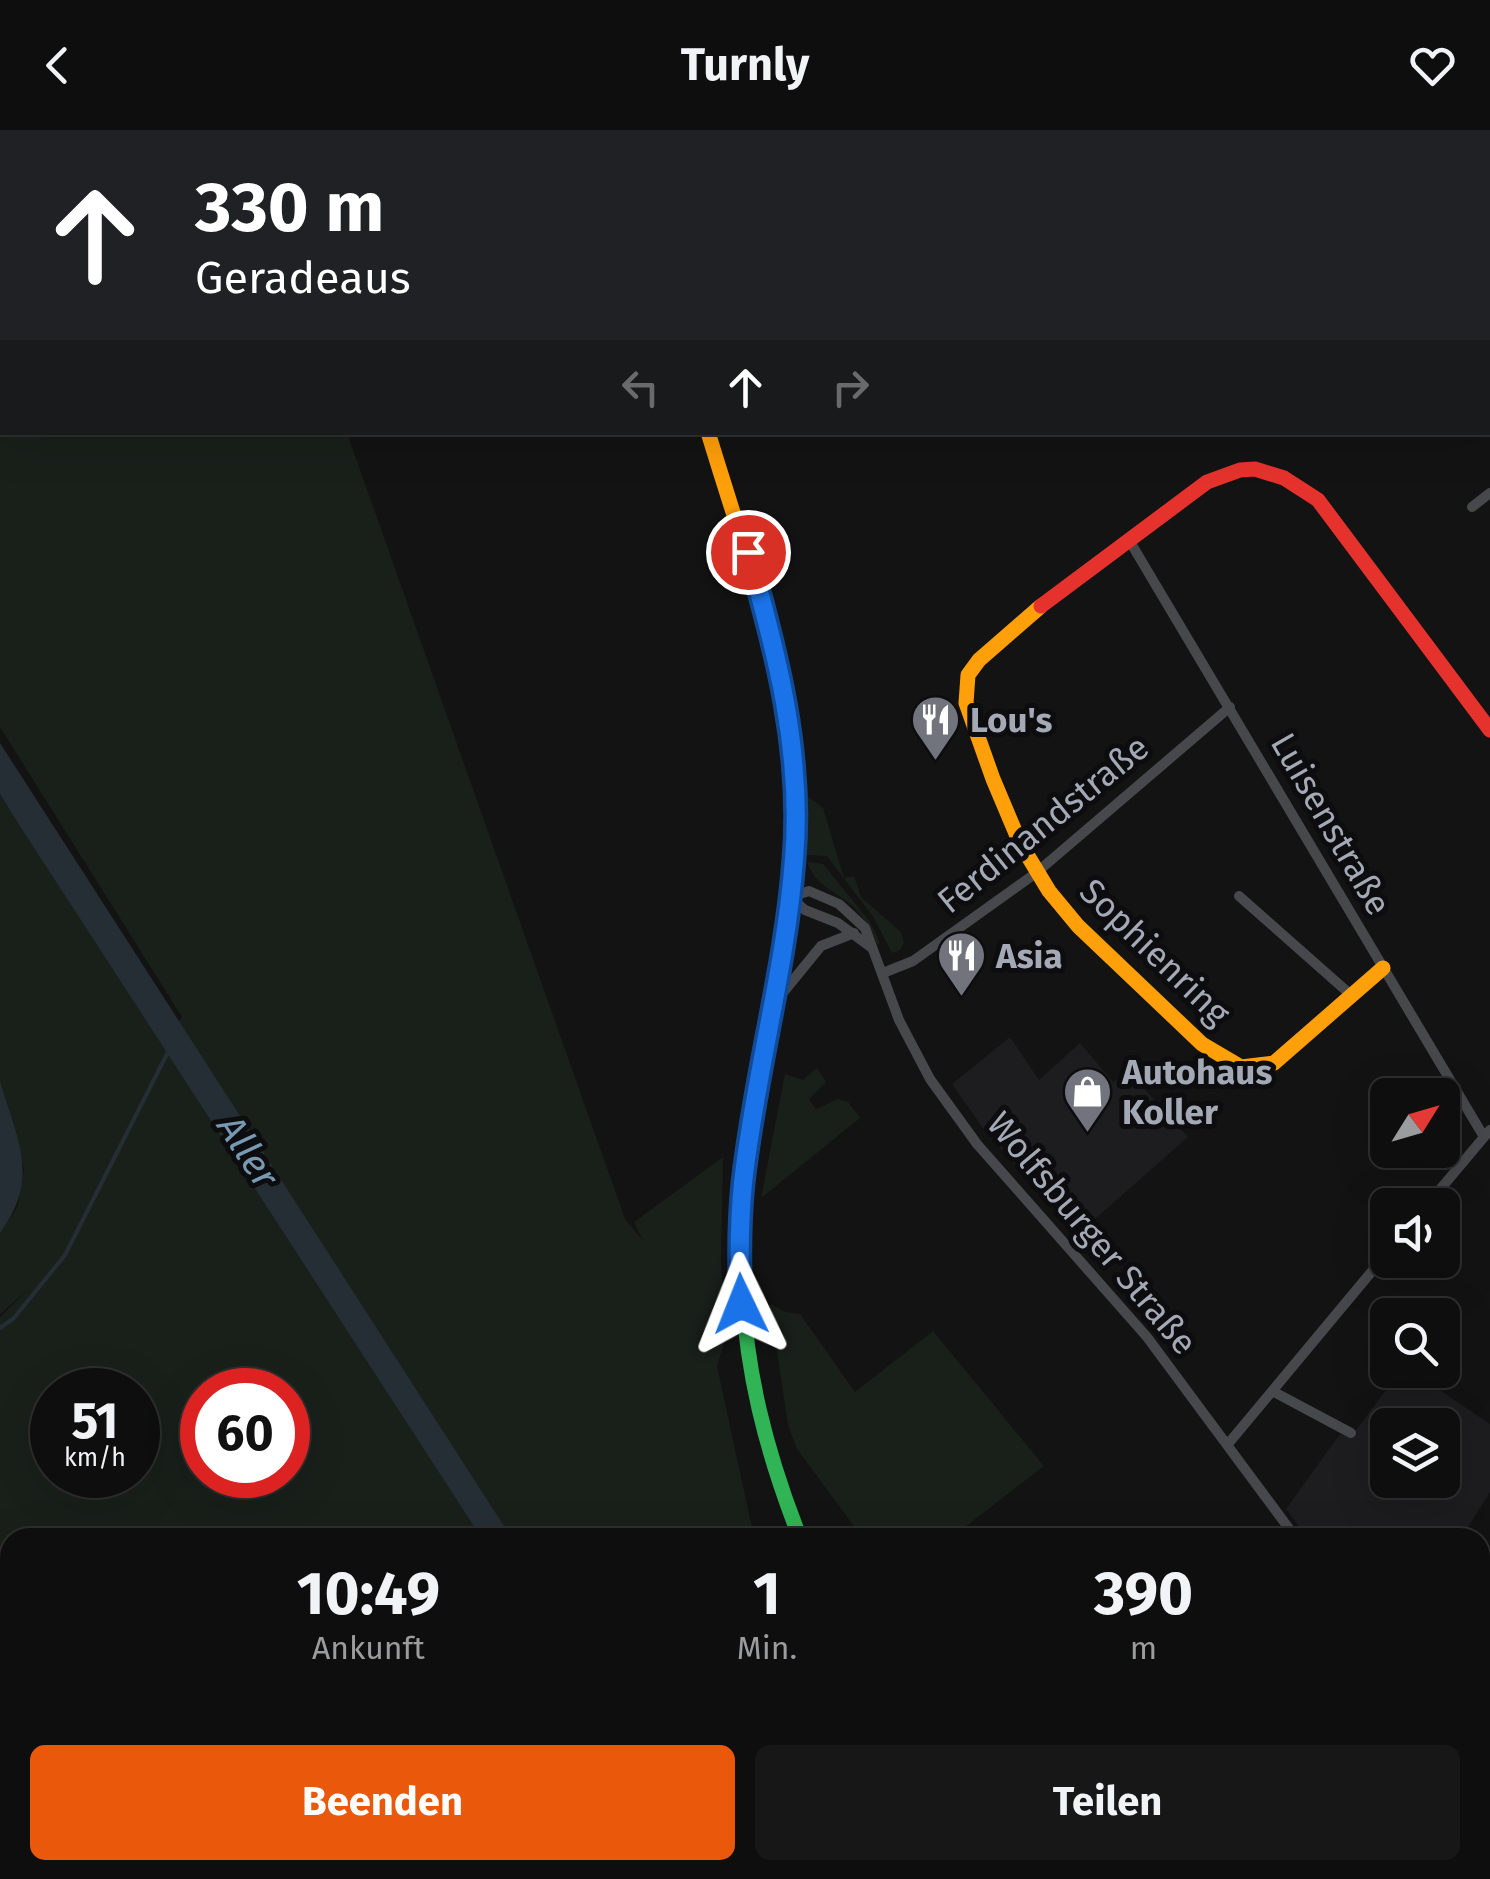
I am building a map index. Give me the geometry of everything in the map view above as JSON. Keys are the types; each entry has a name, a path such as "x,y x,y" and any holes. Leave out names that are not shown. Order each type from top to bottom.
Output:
{"street":[{"path":"709,435 748,552"},
{"path":"721,435 780,669 788,709 796,800 790,897 743,1182 740,1285 745,1343 758,1414 781,1493 796,1528"},
{"name":"Sophienring","path":"1383,968 1274,1062 1253,1068 1233,1066 1209,1049 1127,975 1072,918 1036,872 996,788 964,702 973,664 1013,629 1214,477 1236,468 1261,469 1281,474 1318,500 1490,730"},
{"path":"1472,507 1490,493"},
{"name":"Luisenstraße","path":"1129,540 1383,968 1487,1133"},
{"name":"Ferdinandstraße","path":"883,973 913,961 1036,872 1230,707"},
{"name":"Wolfsburger Straße","path":"790,897 809,891 839,904 865,928 913,1051 938,1091 978,1144 1147,1337 1285,1528"},
{"path":"1239,896 1351,995"},
{"name":"Wolfsburger Straße","path":"790,897 805,910 854,934 873,949"},
{"path":"774,1004 821,946 854,934"},
{"path":"1441,1188 1487,1133"},
{"path":"1228,1444 1370,1274"},
{"path":"1272,1391 1350,1433"}],"shaded area":[{"path":"0,435 348,435 625,1219 643,1241 634,1222 723,1157 721,1262 726,1336 717,1366 752,1528 0,1528 0,1317 30,1288 0,1314 0,1233 17,1208 24,1169 0,1081 0,794 163,1046 182,1017 0,727"},
{"path":"807,796 823,808 844,878 854,876 861,897 901,932 904,943 900,950 892,953 874,918 827,856 806,855"},
{"path":"807,862 823,864 870,922 880,943 877,945 858,912 819,881"},
{"name":"Autohaus Koller","path":"1010,1037 1039,1080 1080,1043 1113,1082 1128,1071 1188,1137 1078,1234 985,1131 952,1084"},
{"path":"817,1068 826,1082 809,1099 816,1109 838,1099 848,1102 860,1118 761,1198 785,1074 803,1080"},
{"path":"771,1304 800,1314 855,1392 933,1331 1044,1466 964,1528 855,1528 797,1449 788,1425 775,1337 757,1312"},
{"path":"1388,1388 1437,1388 1490,1424 1490,1492 1468,1528 1300,1528 1286,1509 1340,1434 1350,1438 1370,1411 1370,1498 1460,1498 1460,1408 1372,1408"}],"water":[{"name":"Aller","path":"0,743 505,1528 475,1528 0,794"},
{"path":"0,1081 18,1140 22,1176 20,1194 0,1233"}],"waterway":[{"path":"0,1328 14,1318 65,1255 168,1052"}],"traffic: fast":[{"path":"767,1040 746,1173 743,1292 759,1410 796,1528"}],"traffic: slow":[{"path":"709,435 763,612 792,750 795,858 789,919 767,1040"},
{"path":"1041,606 979,660 968,675 966,703 1020,843 1049,891 1078,926 1202,1044 1241,1067 1274,1063 1383,968"}],"traffic: jam":[{"path":"1041,606 1207,482 1255,469 1284,478 1318,500 1490,730"}],"place":[{"name":"Lou's","path":"935,762"},
{"name":"Asia","path":"961,998"},
{"name":"Autohaus Koller","path":"1087,1134"}],"route":[{"path":"741,1304 743,1182 787,928 796,800 788,709 748,552"}]}
